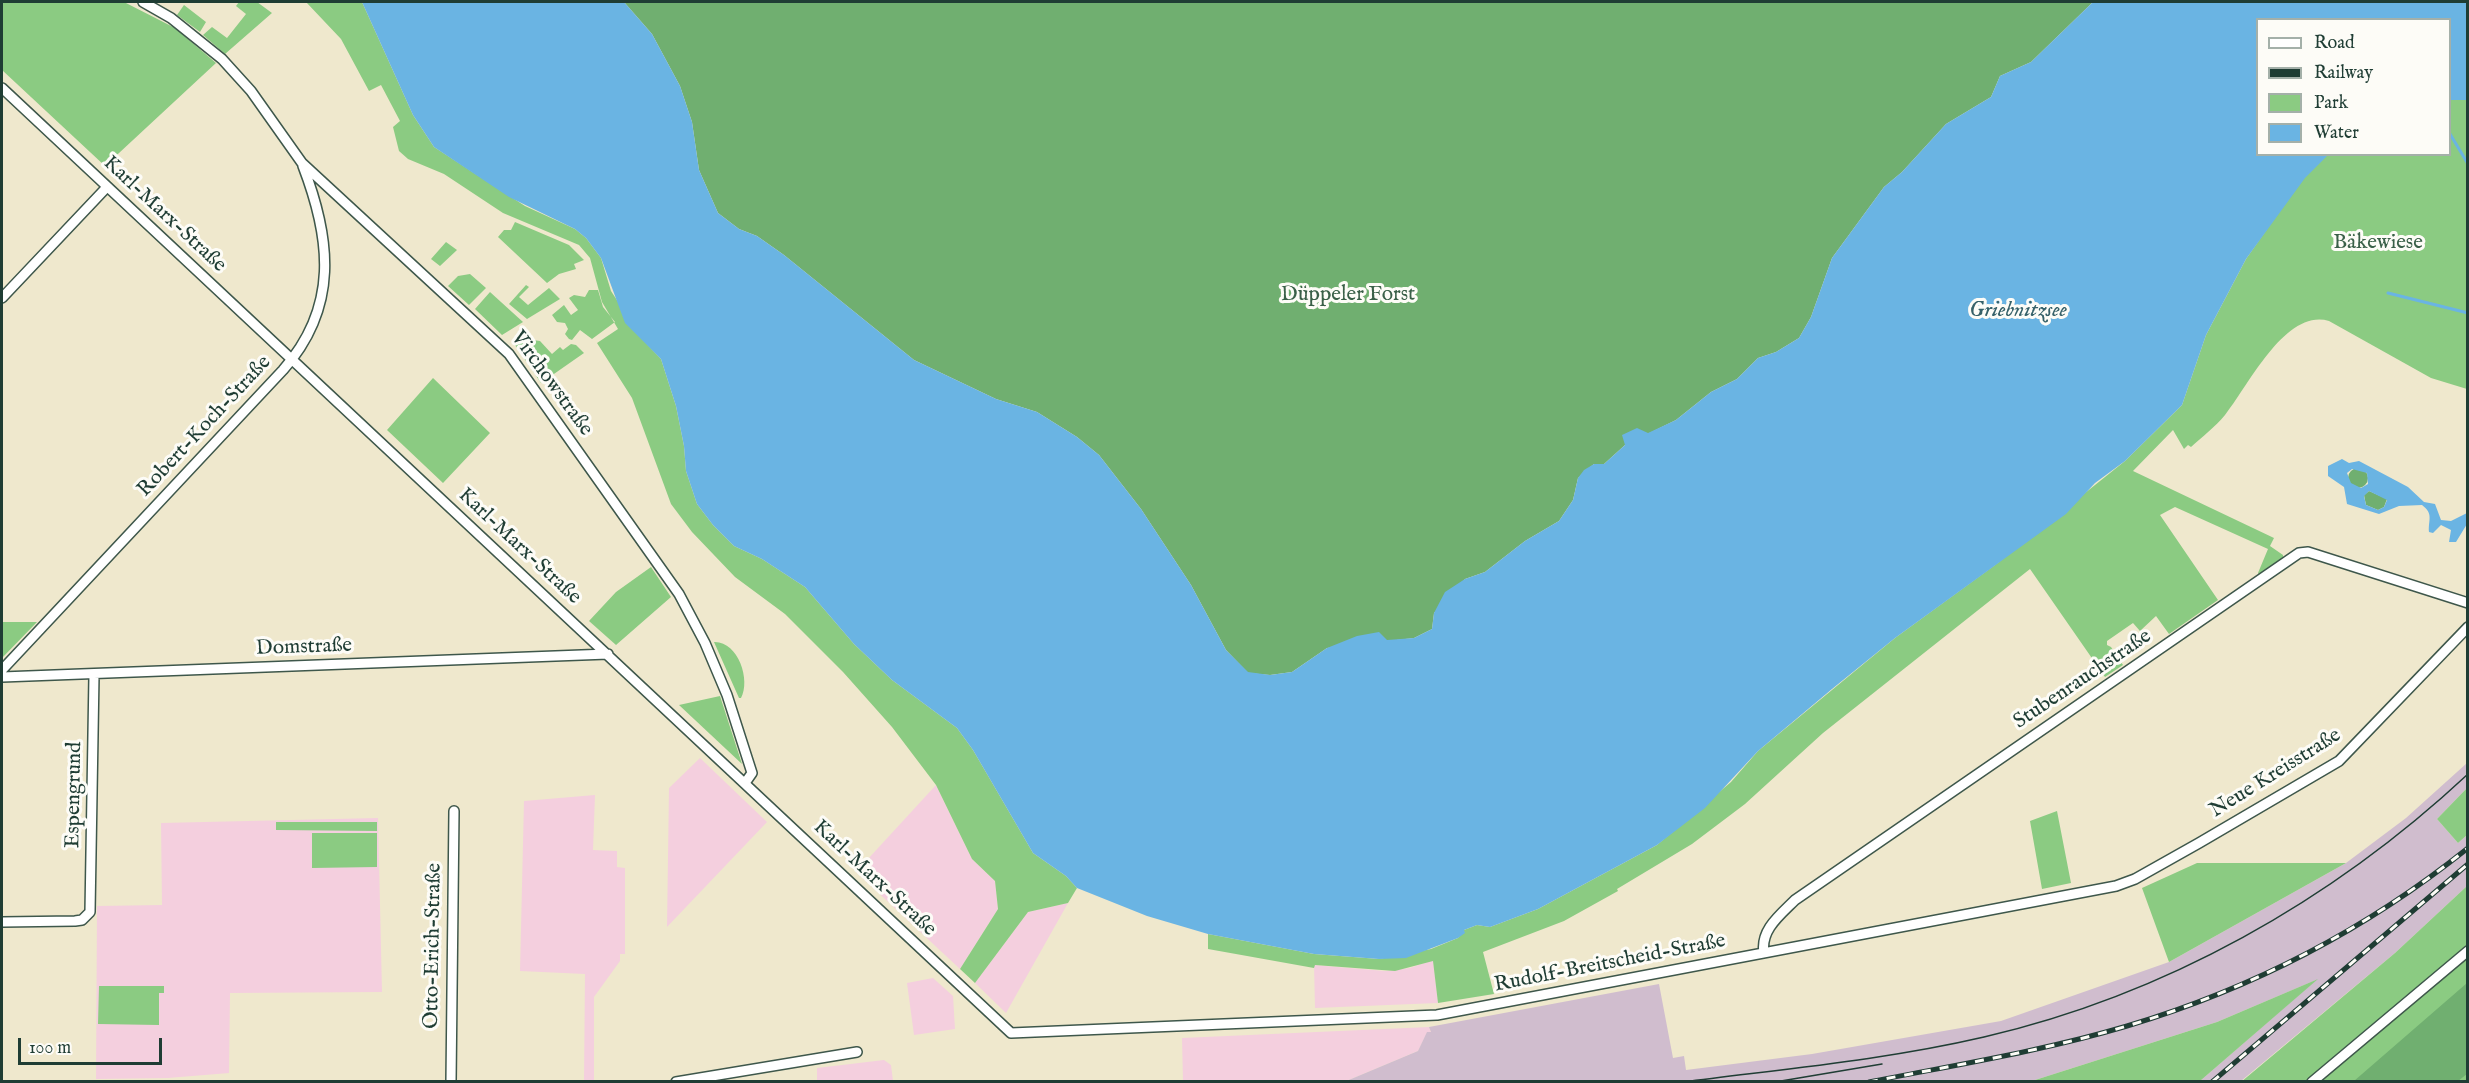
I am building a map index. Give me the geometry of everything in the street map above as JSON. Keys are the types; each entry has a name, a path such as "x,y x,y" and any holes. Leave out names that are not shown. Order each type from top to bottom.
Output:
{"street":[{"name":"Virchowstraße","path":"143,2 171,18 222,59 251,91 302,163 509,354 666,574 698,629 728,695 739,729 752,773 745,783"},
{"name":"Karl-Marx-Straße","path":"2,88 1011,1033"},
{"name":"Robert-Koch-Straße","path":"2,670 292,360 313,329 321,300 325,265 324,238 317,203 302,163"},
{"path":"2,298 108,187"},
{"name":"Stubenrauchstraße","path":"1764,952 1763,943 1768,929 1795,900 2299,554 2308,552 2468,603"},
{"name":"Neue Kreisstraße","path":"2199,843 2339,761 2468,627"},
{"name":"Domstraße","path":"2,677 608,654"},
{"name":"Espengrund","path":"2,922 75,921 87,915 91,908 94,675"},
{"name":"Otto-Erich-Straße","path":"451,1082 454,811"},
{"name":"Rudolf-Breitscheid-Straße","path":"1011,1033 1437,1015 2116,886 2135,879 2199,843"},
{"path":"2312,1082 2468,951"},
{"path":"676,1082 857,1052"}],"shaded area":[{"path":"700,758 767,822 667,927 669,788"},
{"path":"2467,763 2467,788 2437,819 2458,843 2467,835 2467,886 2395,953 2241,1081 2200,1081 2316,980 2217,1022 2032,1081 1344,1082 1418,1051 1427,1032 1431,1032 1429,1027 1659,984 1673,1058 1684,1056 1686,1070 1812,1054 2001,1021 2169,962 2346,863 2406,818"},
{"path":"936,785 972,859 995,881 998,909 960,969 856,872"},
{"path":"595,795 593,850 617,851 617,867 625,868 625,954 620,954 620,961 594,997 594,1081 584,1082 585,974 520,971 524,801"},
{"path":"378,818 382,992 230,993 229,1073 168,1078 96,1079 97,906 162,905 161,823"},
{"path":"1068,903 1006,1013 975,983 1028,912"},
{"path":"1433,960 1438,1003 1315,1008 1314,965 1385,971 1410,968"},
{"path":"933,978 953,996 955,1029 914,1035 907,983"},
{"path":"1429,1027 1431,1032 1427,1033 1418,1051 1344,1082 1183,1081 1182,1038"},
{"path":"884,1060 891,1065 893,1081 817,1081 817,1068"}],"green space":[{"path":"2,2 124,2 175,28 216,63 105,166 2,70"},
{"path":"239,2 257,2 272,13 225,54 203,35 212,27 227,38 246,14 236,6"},
{"path":"306,2 362,2 413,115 434,147 525,206 575,229 586,238 601,258 611,291 643,340 661,359 676,406 684,446 686,471 697,504 713,525 734,546 762,559 805,587 854,644 892,680 957,728 973,750 1033,853 1066,876 1077,888 1068,903 1028,912 975,983 960,969 998,909 995,881 972,859 936,785 892,727 843,672 785,614 735,577 692,532 671,504 632,398 597,343 618,329 602,302 590,258 579,245 503,213 444,174 408,159 399,151 393,127 400,121 381,85 369,91 341,39"},
{"name":"Düppeler Forst","path":"624,2 2093,2 2031,62 2000,76 1991,97 1946,124 1902,172 1884,187 1832,258 1811,317 1799,338 1776,352 1758,358 1737,379 1711,392 1676,420 1625,445 1604,464 1594,464 1578,478 1573,500 1559,521 1525,541 1485,572 1465,579 1434,613 1432,629 1414,638 1327,648 1292,672 1270,675 1248,673 1226,650 1191,585 1141,509 1099,455 1077,437 1037,412 996,399 914,360 784,255 757,236 739,229 718,213 699,170 692,122 680,86 652,34"},
{"path":"184,5 206,22 200,32 177,15"},
{"name":"Bäkewiese","path":"2451,100 2467,100 2467,389 2431,378 2329,321 2313,320 2297,326 2283,338 2256,370 2225,415 2191,447 2188,445 2184,449 2173,430 2133,471 2274,538 2270,546 2283,555 2283,560 2259,576 2258,573 2268,549 2175,507 2160,515 2218,600 2169,634 2156,616 2140,631 2133,623 2107,641 2107,645 2111,647 2123,665 2105,677 2030,569 1823,733 1745,804 1692,844 1617,889 1618,891 1564,921 1483,952 1494,994 1438,1003 1433,961 1395,971 1315,965 1314,968 1208,949 1208,934 1314,954 1379,959 1431,949 1458,938 1464,930 1477,925 1490,927 1538,909 1657,845 1731,782 1758,751 1895,638 1995,565 2125,461 2182,405 2206,335 2246,259 2267,229 2305,156 2451,156"},
{"path":"515,222 569,245 584,260 574,264 576,269 559,274 547,283 498,237 504,230 511,230"},
{"path":"446,242 457,250 440,266 431,259"},
{"path":"470,274 486,288 469,305 448,286 458,276"},
{"path":"526,285 529,287 519,297 528,305 549,288 560,299 527,319 509,304"},
{"path":"589,290 598,290 603,307 615,322 592,339 580,330 572,340 569,339 565,334 568,329 565,323 557,322 552,315 564,305 571,315 578,310 569,298 574,295 585,297"},
{"path":"490,292 523,322 502,335 475,309"},
{"path":"519,338 540,341 552,354 560,347 563,350 571,344 576,345 584,353 541,383 513,342"},
{"path":"433,378 490,433 443,483 387,430"},
{"path":"2358,468 2365,471 2368,478 2365,485 2358,488 2351,485 2348,478 2351,471"},
{"path":"2369,491 2387,499 2384,507 2378,510 2366,505 2364,495"},
{"path":"651,567 671,597 616,645 589,621 616,592"},
{"path":"2,622 37,622 2,658"},
{"path":"714,642 722,643 730,648 740,663 744,682 741,698 739,698"},
{"path":"720,696 742,764 679,705"},
{"path":"2467,788 2467,835 2458,843 2437,819"},
{"path":"2057,811 2071,883 2042,889 2030,821"},
{"path":"276,822 377,822 377,831 276,830"},
{"path":"312,833 377,833 377,867 312,868"},
{"path":"2197,863 2346,863 2169,962 2142,888"},
{"path":"2467,886 2467,1081 2241,1082 2395,953"},
{"path":"2318,979 2200,1081 2032,1081 2217,1022"},
{"path":"2467,983 2467,1074 2458,1081 2354,1081"},
{"path":"99,986 164,986 164,993 159,993 159,1025 98,1024"}],"water":[{"name":"Griebnitzsee","path":"362,2 624,2 652,34 680,86 692,122 699,170 718,213 739,229 757,236 784,255 914,360 996,399 1037,412 1077,437 1099,455 1141,509 1191,585 1226,650 1248,672 1270,675 1292,672 1327,648 1357,636 1379,632 1387,640 1414,638 1432,629 1434,613 1445,592 1465,579 1485,572 1525,541 1559,521 1573,500 1578,478 1584,470 1594,464 1604,464 1625,445 1622,435 1637,428 1648,433 1676,420 1711,392 1737,379 1758,358 1776,352 1799,338 1811,317 1832,258 1884,187 1902,172 1946,124 1991,97 2000,76 2031,62 2093,2 2467,2 2468,100 2451,100 2451,18 2256,18 2256,156 2327,156 2305,178 2246,259 2206,335 2182,405 2125,461 2095,483 2066,514 1895,638 1758,751 1705,808 1657,845 1538,909 1490,927 1477,925 1464,930 1465,933 1458,938 1406,958 1379,959 1314,954 1208,934 1147,916 1077,888 1066,876 1033,853 973,750 957,728 892,680 854,644 805,587 762,559 734,546 713,525 697,504 686,471 684,446 676,406 661,359 625,323 601,258 586,238 575,229 509,197 434,147 413,115"},
{"path":"2342,459 2349,463 2359,461 2408,487 2424,502 2435,504 2441,520 2451,521 2467,513 2467,524 2456,542 2449,542 2451,530 2441,525 2433,533 2429,532 2429,514 2422,505 2399,506 2379,514 2347,504 2344,487 2328,476 2328,466","holes":["2352,469 2367,473 2368,484 2361,488 2351,483 2347,473","2369,491 2387,500 2384,507 2378,510 2366,505 2364,496"]}],"waterway":[{"path":"2451,136 2468,164"},
{"path":"2388,293 2468,313"}],"tram line":[{"path":"1683,1082 1834,1063 1947,1045 2051,1019 2117,996 2181,969 2303,902 2360,863 2416,820 2468,774"},
{"path":"1775,1082 1882,1064"}],"railway":[{"path":"1869,1082 1999,1057 2095,1035 2173,1011 2218,994 2306,954 2348,930 2390,905 2468,848"},
{"path":"2212,1082 2468,864"}]}
